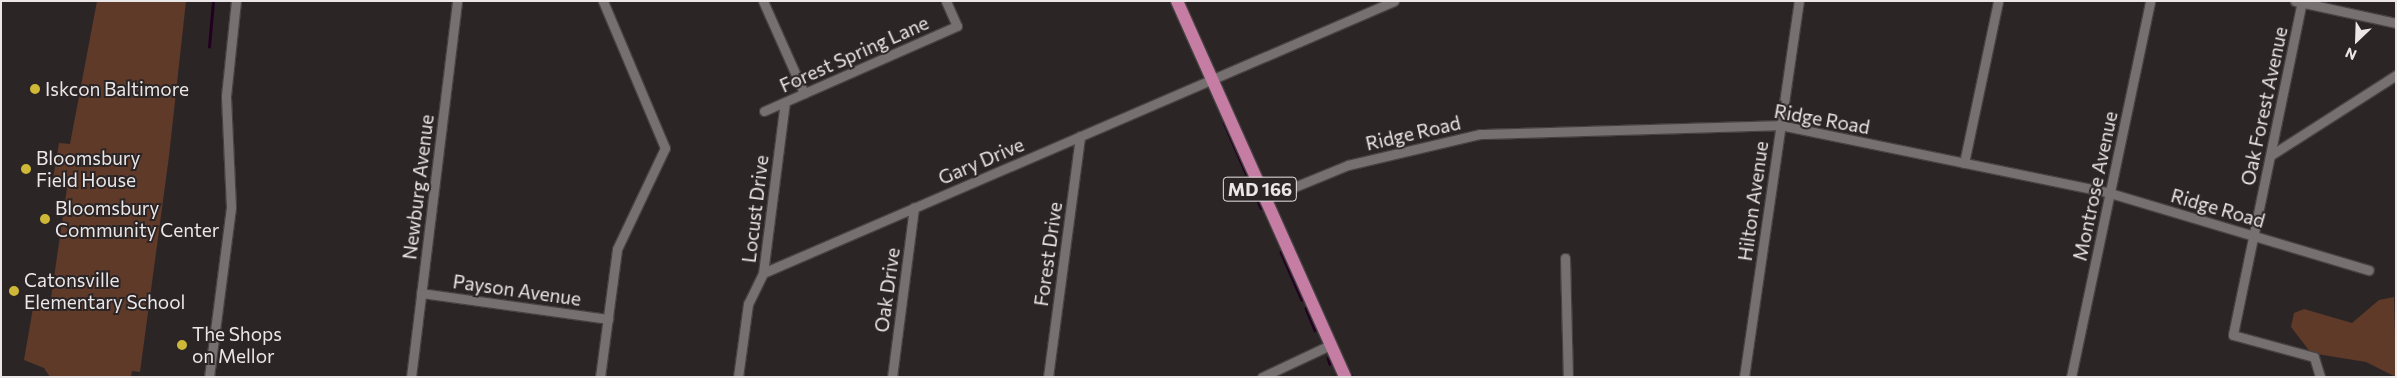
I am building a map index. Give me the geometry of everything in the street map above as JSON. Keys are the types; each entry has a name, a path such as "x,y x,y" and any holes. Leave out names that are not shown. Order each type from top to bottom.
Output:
{"main road":[{"name":"MD 166","path":"1177,1 1345,377"}],"street":[{"path":"209,377 231,206 226,96 236,1"},
{"name":"Newburg Avenue","path":"411,377 457,1"},
{"path":"600,377 617,249 665,148 604,1"},
{"path":"763,1 804,93"},
{"name":"Forest Spring Lane","path":"764,111 957,26 946,1"},
{"name":"Gary Drive","path":"763,274 1212,78 1394,1"},
{"name":"Hilton Avenue","path":"1744,377 1799,1"},
{"path":"1964,163 1998,1"},
{"name":"Montrose Avenue","path":"2072,377 2150,1"},
{"path":"2300,2 2396,23"},
{"name":"Oak Forest Avenue","path":"2300,2 2271,155 2233,335 2314,358 2320,377"},
{"path":"2271,155 2396,75"},
{"name":"Locust Drive","path":"738,377 748,304 763,274 785,102"},
{"name":"Ridge Road","path":"1264,199 1348,165 1480,134 1780,125 2110,194 2369,270"},
{"name":"Forest Drive","path":"1048,377 1080,136"},
{"name":"Oak Drive","path":"892,377 914,207"},
{"path":"1565,258 1568,377"},
{"name":"Payson Avenue","path":"421,293 608,319"},
{"path":"1262,377 1330,345"}],"shaded area":[{"path":"97,1 186,1 169,156 140,372 132,371 131,377 50,377 44,368 24,360 33,308 51,298 67,188 52,185 59,143 70,144"},
{"path":"2394,297 2396,377 2366,362 2311,353 2291,327 2294,313 2304,309 2352,323 2379,300"}],"waterway":[{"path":"209,47 213,1"},
{"path":"1224,122 1246,173"},
{"path":"1250,182 1261,208"},
{"path":"1281,252 1302,300"},
{"path":"1306,308 1315,330"},
{"path":"1328,358 1330,364"},
{"path":"1349,371 1352,377"}],"place":[{"name":"Iskcon Baltimore","path":"35,89"},
{"name":"Bloomsbury Field House","path":"26,169"},
{"name":"Bloomsbury Community Center","path":"45,219"},
{"name":"Catonsville Elementary School","path":"14,291"},
{"name":"The Shops on Mellor","path":"182,345"}]}
